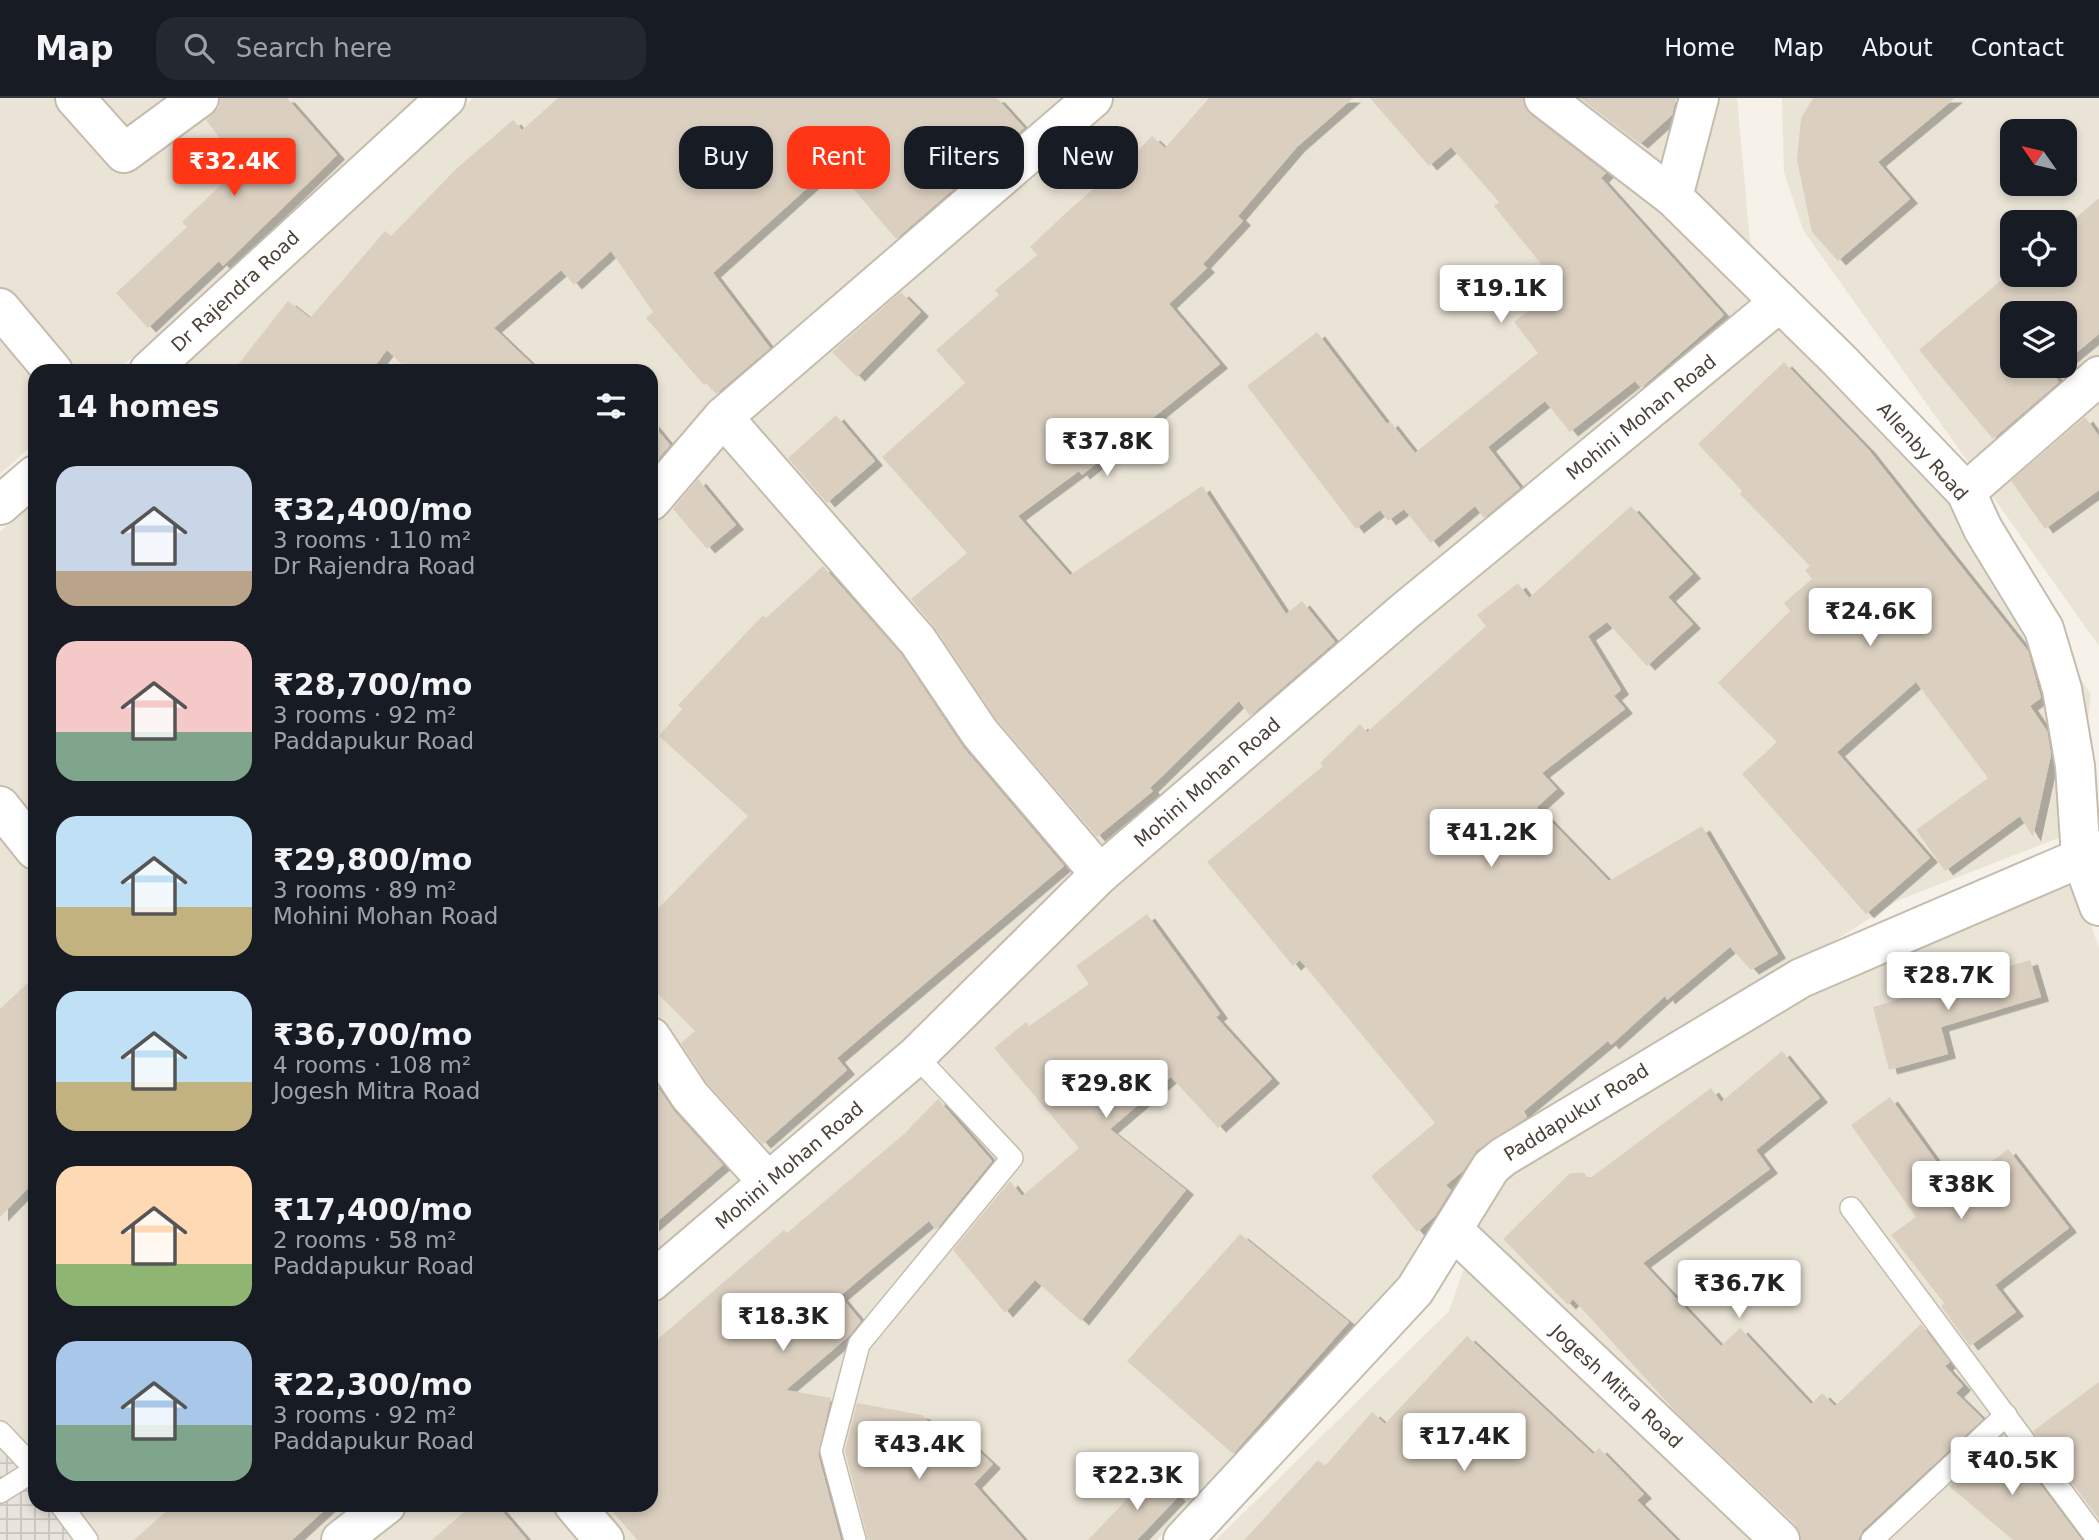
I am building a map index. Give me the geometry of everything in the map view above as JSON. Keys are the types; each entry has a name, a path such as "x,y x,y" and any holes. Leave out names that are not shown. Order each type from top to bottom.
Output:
{"street":[{"path":"75,98 124,153 199,98"},
{"name":"Dr Rajendra Road","path":"157,364 446,98"},
{"name":"Allenby Road","path":"1544,98 1673,197 1966,492 1983,529 2044,629 2062,688 2099,906"},
{"path":"1673,197 1699,98"},
{"path":"658,493 723,417 1085,100"},
{"name":"Mohini Mohan Road","path":"658,1276 916,1056 1101,874 1405,611 1780,302"},
{"path":"0,308 47,364"},
{"path":"1966,492 2099,376"},
{"path":"723,417 918,641 980,733 1101,874"},
{"path":"0,505 28,481"},
{"path":"0,806 28,841"},
{"name":"Paddapukur Road","path":"1183,1540 1415,1290 1454,1231 1491,1167 1503,1157 1662,1059 1801,978 2090,853"},
{"path":"658,1048 690,1096 768,1182"},
{"name":"Jogesh Mitra Road","path":"1454,1231 1780,1540"},
{"path":"341,1540 377,1512"},
{"path":"580,1512 604,1540"}],"lane":[{"path":"855,1540 831,1451 859,1344 1012,1158 916,1056"},
{"path":"1851,1208 2098,1540"},
{"path":"1872,1540 2006,1415"},
{"path":"0,1432 28,1462"},
{"path":"0,1492 28,1474"},
{"path":"66,1512 87,1540"}],"shaded area":[{"path":"0,98 420,98 307,203 125,364 28,364 28,449 0,474"},
{"path":"473,98 1737,98 1751,253 1879,389 2091,694 2074,832 1899,900 1485,1162 1406,1284 1157,1540 92,1540 68,1512 658,1512 658,364 184,364"},
{"path":"1782,98 2099,98 2099,646 1803,230 1784,172"},
{"path":"28,506 28,1466 0,1433 0,532"},
{"path":"2076,881 2099,948 2099,1540 1216,1540 1449,1311 1496,1176 1895,949"},
{"path":"0,1438 28,1478 28,1512 52,1512 72,1540 0,1540"}],"building":[{"path":"220,98 287,98 337,155 223,266 219,261 148,328 116,293 187,227 182,222 241,166 206,120 219,107"},
{"path":"558,98 997,98 1022,126 904,126 904,189 954,189 896,239 853,189 890,189 890,126 787,126 787,189 806,189 713,273 770,348 716,394 707,383 704,385 646,318 653,312 611,251 574,285 561,270 494,328 532,364 402,364 387,350 376,364 238,364 288,301 310,318 385,231 391,236 456,169 513,120 522,130"},
{"path":"1209,98 1353,98 1297,147 1238,216 1243,221 1203,264 1207,268 1169,304 1220,364 1082,475 1079,471 1018,516 1070,575 1202,486 1286,614 1302,601 1335,642 1250,716 1239,701 1150,788 1153,791 1097,837 997,720 936,629 911,599 967,553 882,457 965,383 936,350 999,295 995,290 1037,255 1030,247 1093,189 1138,189 1138,150 1152,136 1165,148"},
{"path":"1370,98 1523,98 1531,115 1606,173 1601,178 1724,315 1641,388 1635,381 1570,432 1545,401 1488,447 1520,488 1484,518 1475,506 1431,543 1404,509 1388,521 1380,510 1356,529 1247,386 1317,332 1387,424 1390,421 1415,453 1538,353 1514,322 1559,286 1494,206 1499,202 1451,147 1429,166"},
{"path":"1580,98 1676,98 1672,115 1640,144"},
{"path":"1813,98 1955,98 1878,162 1910,199 1838,261 1812,232 1797,160 1801,118"},
{"path":"2099,198 2099,334 2077,352 2077,301 2000,301 2000,378 2056,378 2059,382 1993,439 1919,350 2000,281 2000,287 2077,287 2077,217"},
{"path":"901,292 921,312 857,377 832,352"},
{"path":"1784,362 1868,449 2028,651 2041,698 2030,706 2047,731 2051,755 2033,837 2020,816 1945,871 1916,830 1988,778 1916,682 1837,752 1930,858 1866,914 1742,774 1777,742 1718,683 1790,611 1784,603 1812,579 1805,570 1810,566 1740,494 1742,491 1698,444"},
{"path":"836,415 875,461 827,503 788,458"},
{"path":"2085,417 2099,436 2099,490 2045,529 2011,481"},
{"path":"658,430 670,445 658,459"},
{"path":"698,479 736,525 707,549 673,509"},
{"path":"1631,506 1693,574 1668,597 1693,624 1647,666 1607,622 1588,636 1621,690 1614,696 1625,709 1542,773 1557,789 1537,807 1609,881 1702,826 1778,954 1751,970 1730,947 1667,1000 1665,996 1611,1045 1608,1041 1524,1111 1527,1117 1477,1150 1463,1171 1446,1185 1451,1190 1435,1216 1417,1232 1371,1176 1435,1123 1300,960 1293,966 1207,862 1323,766 1320,763 1360,724 1367,732 1486,626 1477,615 1518,583 1529,598"},
{"path":"823,566 901,654 963,747 1064,866 837,1058 847,1070 763,1144 707,1083 681,1043 695,1031 658,994 658,909 748,816 659,736 682,709 678,705 763,615 766,618"},
{"path":"1147,914 1220,1014 1216,1017 1272,1079 1218,1128 1171,1077 1110,1129 1186,1190 1081,1321 1035,1280 1005,1313 953,1250 1010,1181 1022,1196 1079,1148 994,1048 1026,1022 1029,1026 1089,984 1076,966"},
{"path":"2030,960 2041,997 1941,1027 1948,1054 1889,1070 1873,1007"},
{"path":"28,983 28,1188 0,1217 0,1009"},
{"path":"1782,1051 1820,1098 1756,1150 1770,1169 1643,1263 1721,1346 1740,1328 1811,1404 1822,1393 1835,1406 1921,1324 1950,1362 1945,1366 1963,1386 1956,1393 1983,1419 1863,1530 1858,1540 1801,1540 1795,1524 1677,1413 1573,1299 1568,1305 1503,1239 1570,1173 1584,1173 1589,1179 1711,1088 1721,1102"},
{"path":"658,1087 674,1111 723,1165 658,1221"},
{"path":"1890,1097 1956,1189 2008,1149 2069,1228 1995,1285 2016,1312 1970,1346 1941,1306 1944,1303 1891,1235 1916,1217 1851,1125"},
{"path":"938,1099 992,1161 936,1230 929,1221 840,1296 861,1321 849,1336 786,1390 831,1398 818,1454 841,1540 637,1540 613,1512 658,1512 658,1339 784,1230 787,1233 904,1134"},
{"path":"1240,1234 1349,1322 1233,1454 1127,1361"},
{"path":"1467,1336 1593,1454 1599,1448 1644,1494 1637,1500 1677,1540 1244,1540 1318,1460 1325,1466 1372,1412 1385,1424"},
{"path":"2099,1382 2099,1519 2033,1431"},
{"path":"857,1403 922,1415 955,1449 966,1439 993,1464 974,1484 1024,1540 868,1540 845,1451"},
{"path":"2001,1437 2012,1447 2082,1540 2013,1540 1949,1486"},
{"path":"1152,1473 1178,1497 1137,1540 1088,1540"},
{"path":"165,1512 322,1512 292,1540 134,1540"},
{"path":"464,1512 503,1512 527,1540 432,1540"}]}
